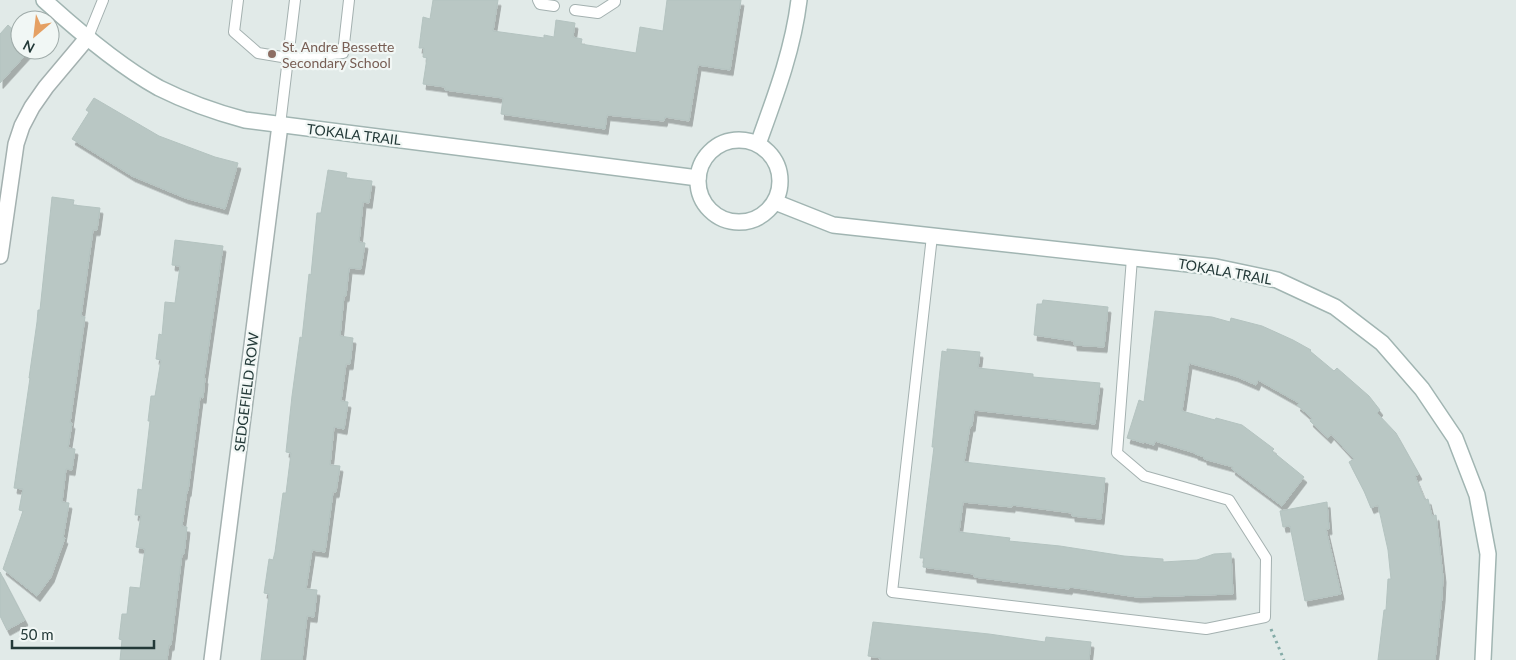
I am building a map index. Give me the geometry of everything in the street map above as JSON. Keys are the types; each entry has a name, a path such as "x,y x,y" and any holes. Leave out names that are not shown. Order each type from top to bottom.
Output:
{"street":[{"name":"TOKALA TRAIL","path":"44,0 135,73 159,88 213,111 245,120 698,178"},
{"path":"758,144 784,71 799,0"},
{"path":"0,256 16,144 22,126 46,87 88,36"},
{"name":"SEDGEFIELD ROW","path":"212,660 280,125"},
{"path":"732,140 745,140 758,144 769,152 777,163 781,176 780,190 775,202 766,213 754,220 740,222 727,220 714,214 705,204 699,191 698,178 701,165 708,153 719,145 732,140"},
{"name":"TOKALA TRAIL","path":"775,202 833,225 1216,267 1277,280 1336,307 1382,343 1422,389 1455,438 1477,495 1488,554 1486,616 1482,658"}],"lane":[{"path":"88,36 103,0"},
{"path":"238,0 234,32 258,53 288,58 343,53 349,0"},
{"path":"280,125 295,0"},
{"path":"538,0 540,4 554,6"},
{"path":"575,10 598,13 615,2 615,0"},
{"path":"932,236 892,592 1206,629 1266,618 1266,558 1229,500 1144,476 1117,453 1132,258"}],"path":[{"path":"1266,618 1284,660"}],"building":[{"path":"433,0 498,0 493,31 544,38 544,35 554,37 556,20 575,23 573,37 582,39 581,44 636,53 640,27 663,31 667,0 741,0 730,70 698,65 689,121 665,117 664,121 607,115 605,129 501,114 503,98 445,90 445,87 423,84 427,58 423,57 424,48 419,48 423,17 430,19"},
{"path":"8,25 10,27 10,60 21,60 0,83 0,34"},
{"path":"94,98 159,136 215,157 238,163 225,209 185,198 132,176 72,139 89,112 86,110"},
{"path":"328,170 347,173 346,178 372,181 369,203 363,202 359,242 365,243 361,269 349,268 346,296 344,296 340,336 353,338 350,364 346,364 341,401 348,402 344,429 334,427 330,465 340,466 336,492 333,492 325,552 312,550 306,589 317,590 314,617 307,616 302,660 261,660 269,594 264,593 269,559 273,560 275,552 283,493 286,493 291,453 286,452 292,396 300,337 302,338 309,274 311,275 317,213 321,213"},
{"path":"52,197 74,200 73,205 100,208 97,230 93,230 81,316 85,317 68,448 75,449 72,470 66,469 62,502 69,503 63,538 65,538 51,577 37,596 3,569 23,511 19,510 23,489 14,488 38,310 40,310"},
{"path":"175,240 223,246 204,378 203,398 200,397 182,526 187,527 184,554 182,554 171,645 169,645 167,660 120,660 122,640 119,639 122,614 127,614 130,587 140,588 145,549 136,547 141,515 135,515 138,489 142,490 151,396 155,396 161,360 156,359 159,334 162,335 165,302 175,303 180,266 172,265"},
{"path":"1043,300 1108,307 1104,347 1074,345 1074,341 1034,335 1037,304 1042,304"},
{"path":"1155,311 1212,317 1230,322 1231,318 1262,326 1311,350 1334,371 1337,368 1369,396 1380,410 1377,413 1396,433 1419,474 1415,476 1425,500 1428,499 1432,516 1436,515 1443,577 1435,660 1378,660 1384,610 1386,610 1388,579 1391,579 1388,550 1378,505 1371,508 1349,462 1354,459 1331,434 1328,438 1310,421 1312,418 1297,405 1299,403 1258,380 1256,385 1235,376 1189,363 1182,411 1242,425 1274,449 1272,451 1304,477 1282,506 1232,469 1233,467 1204,459 1204,457 1195,453 1155,441 1154,445 1127,438 1139,400 1144,402"},
{"path":"947,349 980,352 978,368 1033,374 1033,377 1100,383 1095,424 974,410 964,462 1105,478 1101,519 1072,516 1072,513 1012,505 1012,507 963,502 959,532 1010,538 1009,541 1060,546 1124,556 1163,559 1163,562 1197,560 1214,554 1231,553 1233,594 1137,597 1070,587 1069,589 974,577 974,574 923,567 924,558 920,558 934,447 932,447 942,351 947,352"},
{"path":"1327,502 1329,529 1326,529 1341,594 1305,601 1290,526 1283,527 1280,511"},
{"path":"0,572 25,620 7,630 0,616"},
{"path":"873,622 1045,642 1046,637 1091,642 1089,660 880,660 881,658 868,656"}],"place":[{"name":"St. Andre Bessette Secondary School","path":"272,54"}]}
